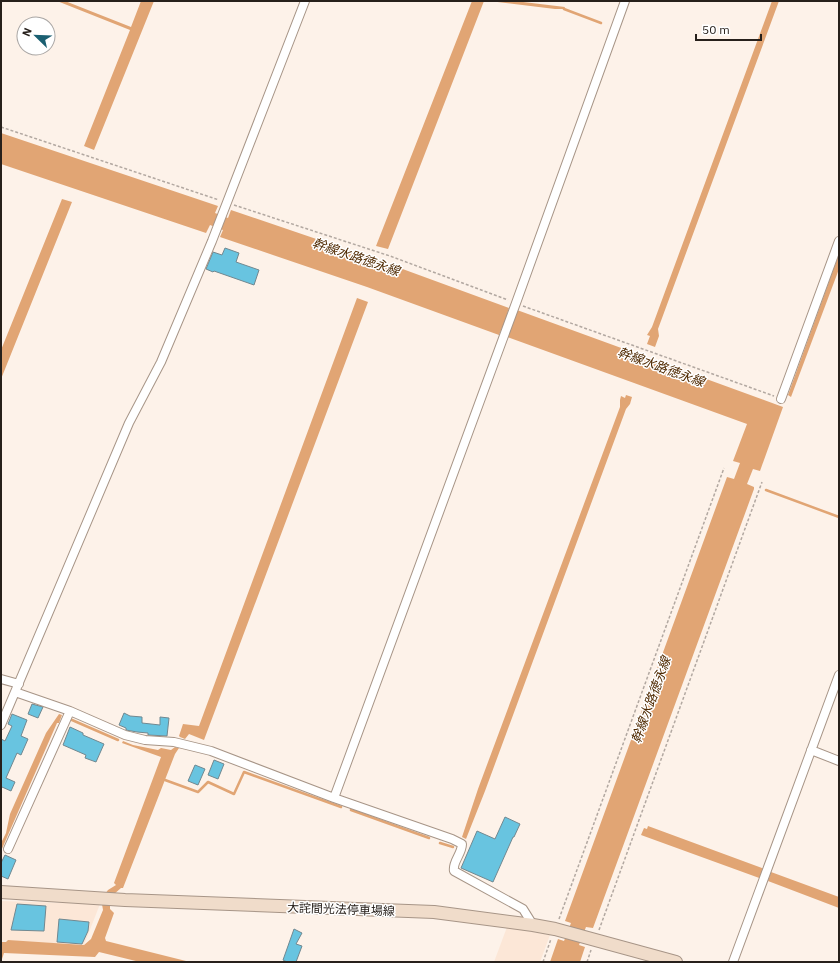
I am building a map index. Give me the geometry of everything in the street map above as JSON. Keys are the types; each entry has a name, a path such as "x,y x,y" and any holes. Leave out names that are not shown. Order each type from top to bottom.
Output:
{"main road":[{"name":"大詫間光法停車場線","path":"1,892 125,900 434,912 533,925 590,938 676,962"}],"street":[{"path":"1,725 129,423 161,362 216,231 306,1"},
{"path":"334,798 512,315 625,1"},
{"path":"781,399 839,241"},
{"path":"733,962 839,675"},
{"path":"1,679 17,688 125,735 145,740 174,742 212,751 334,798 452,839 462,844 462,850 453,867 454,871 523,909 533,925"},
{"path":"8,849 70,711"},
{"path":"811,750 839,761"}],"path":[{"path":"1,127 226,203 390,256 781,399"},
{"path":"543,962 560,931 724,468"},
{"path":"587,962 590,938 762,482"}],"shaded area":[{"path":"1,901 100,904 84,945 1,940"},
{"path":"507,927 550,935 540,962 494,962"}],"water":[{"path":"57,1 65,1 131,27 141,1 154,1 94,150 84,146 130,30"},
{"path":"472,1 484,1 388,249 376,246"},
{"path":"489,1 515,1 565,7 564,9 555,9"},
{"path":"772,1 779,1 658,329 659,336 655,347 647,344 650,336 647,335 652,327"},
{"name":"幹線水路徳永線","path":"1,133 218,206 215,213 228,218 231,210 378,260 509,308 507,314 514,317 517,310 783,407 760,471 753,469 747,484 754,487 754,489 593,928 586,927 579,945 585,947 580,962 550,962 558,939 564,941 571,923 565,921 727,477 734,479 740,463 733,461 747,424 507,337 509,331 502,328 499,335 367,287 220,237 223,230 210,225 206,233 1,164"},
{"path":"62,199 72,202 1,379 1,350"},
{"path":"839,254 839,269 791,397 788,395"},
{"path":"357,298 368,302 204,740 189,734 185,739 179,736 183,724 199,726"},
{"path":"626,395 632,397 630,404 626,409 466,839 462,837 478,789 620,407 621,396 625,398"},
{"path":"59,714 62,715 59,723 57,723 1,851 1,843 6,833 10,814 46,733"},
{"path":"123,741 133,745 158,750 161,748 171,750 175,747 179,748 175,754 123,888 113,895 105,894 116,885 114,883 161,757 122,743"},
{"path":"648,826 765,869 762,879 641,835 644,828 647,829"},
{"path":"771,872 839,897 839,908 768,881"},
{"path":"102,904 110,905 110,909 114,913 105,938 106,941 190,962 140,962 99,952 95,957 4,953 1,962 1,942 6,942 8,940 84,945 91,939 103,910"}],"building":[{"path":"225,248 239,253 236,262 259,270 254,285 206,269 213,252 222,255"},
{"path":"32,704 43,707 38,718 28,714"},
{"path":"124,713 130,716 142,717 142,723 160,725 160,717 169,718 167,736 148,735 148,733 126,730 126,728 119,725"},
{"path":"12,714 27,720 21,736 28,739 21,755 17,753 6,778 15,782 11,791 2,787 1,789 1,739 5,741 12,726 8,724"},
{"path":"70,727 83,733 83,735 104,744 96,762 85,758 86,755 63,745"},
{"path":"214,760 224,764 218,779 208,775"},
{"path":"195,765 205,769 198,785 188,781"},
{"path":"505,817 520,824 493,882 461,868 477,831 495,839"},
{"path":"5,855 16,860 8,879 1,876 1,863"},
{"path":"17,904 46,906 44,931 11,930"},
{"path":"59,919 89,922 88,931 82,944 57,942"},
{"path":"294,929 302,933 296,944 302,946 296,962 287,962 283,960"}],"waterway":[{"path":"564,9 601,23"},
{"path":"766,490 839,517"},
{"path":"72,720 118,740"},
{"path":"165,780 198,792 208,782 234,794 244,772 341,807"},
{"path":"351,810 429,838"},
{"path":"440,843 453,847"}]}
